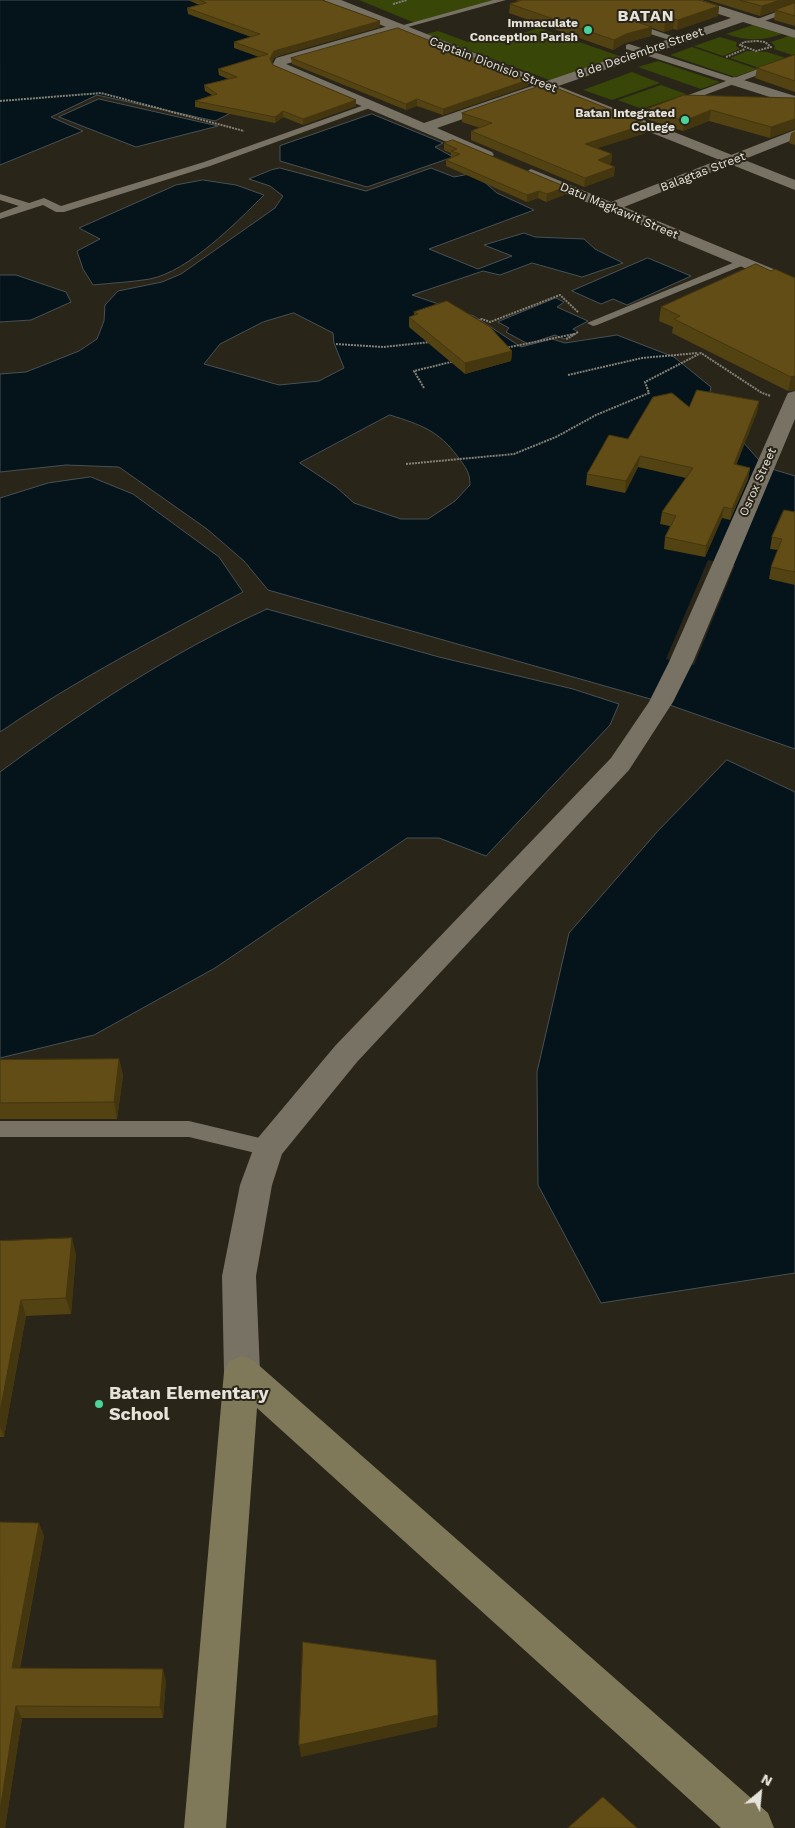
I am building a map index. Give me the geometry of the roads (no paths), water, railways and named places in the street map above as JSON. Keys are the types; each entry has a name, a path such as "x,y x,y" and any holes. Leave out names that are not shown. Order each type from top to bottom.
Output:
{"main road":[{"path":"205,1828 242,1372"},
{"path":"242,1372 753,1828"}],"street":[{"name":"Captain Dionisio Street","path":"330,0 795,185"},
{"path":"688,0 795,34"},
{"name":"8 de Deciembre Street","path":"424,128 742,18"},
{"name":"Datu Magkawit Street","path":"397,28 281,61 278,66 374,105 740,263 795,284"},
{"path":"734,81 795,101"},
{"name":"Balagtas Street","path":"611,207 734,160 795,134"},
{"name":"Osrox Street","path":"268,1148 346,1054 620,764 661,702 681,662 794,400"},
{"path":"242,1372 239,1276 256,1185 268,1148"}],"lane":[{"path":"397,28 502,0"},
{"path":"756,22 795,7"},
{"path":"634,26 679,40"},
{"path":"629,47 734,81"},
{"path":"633,119 795,58"},
{"path":"0,216 44,201 60,210 207,164 374,105"},
{"path":"0,197 30,206"},
{"path":"593,323 740,263"},
{"path":"0,1130 189,1129 268,1148"}],"place":[{"name":"Immaculate Conception Parish","path":"588,30"},
{"name":"Batan Integrated College","path":"685,120"},
{"name":"Batan Elementary School","path":"99,1404"}],"district":[{"name":"BATAN","path":"646,16"}]}
